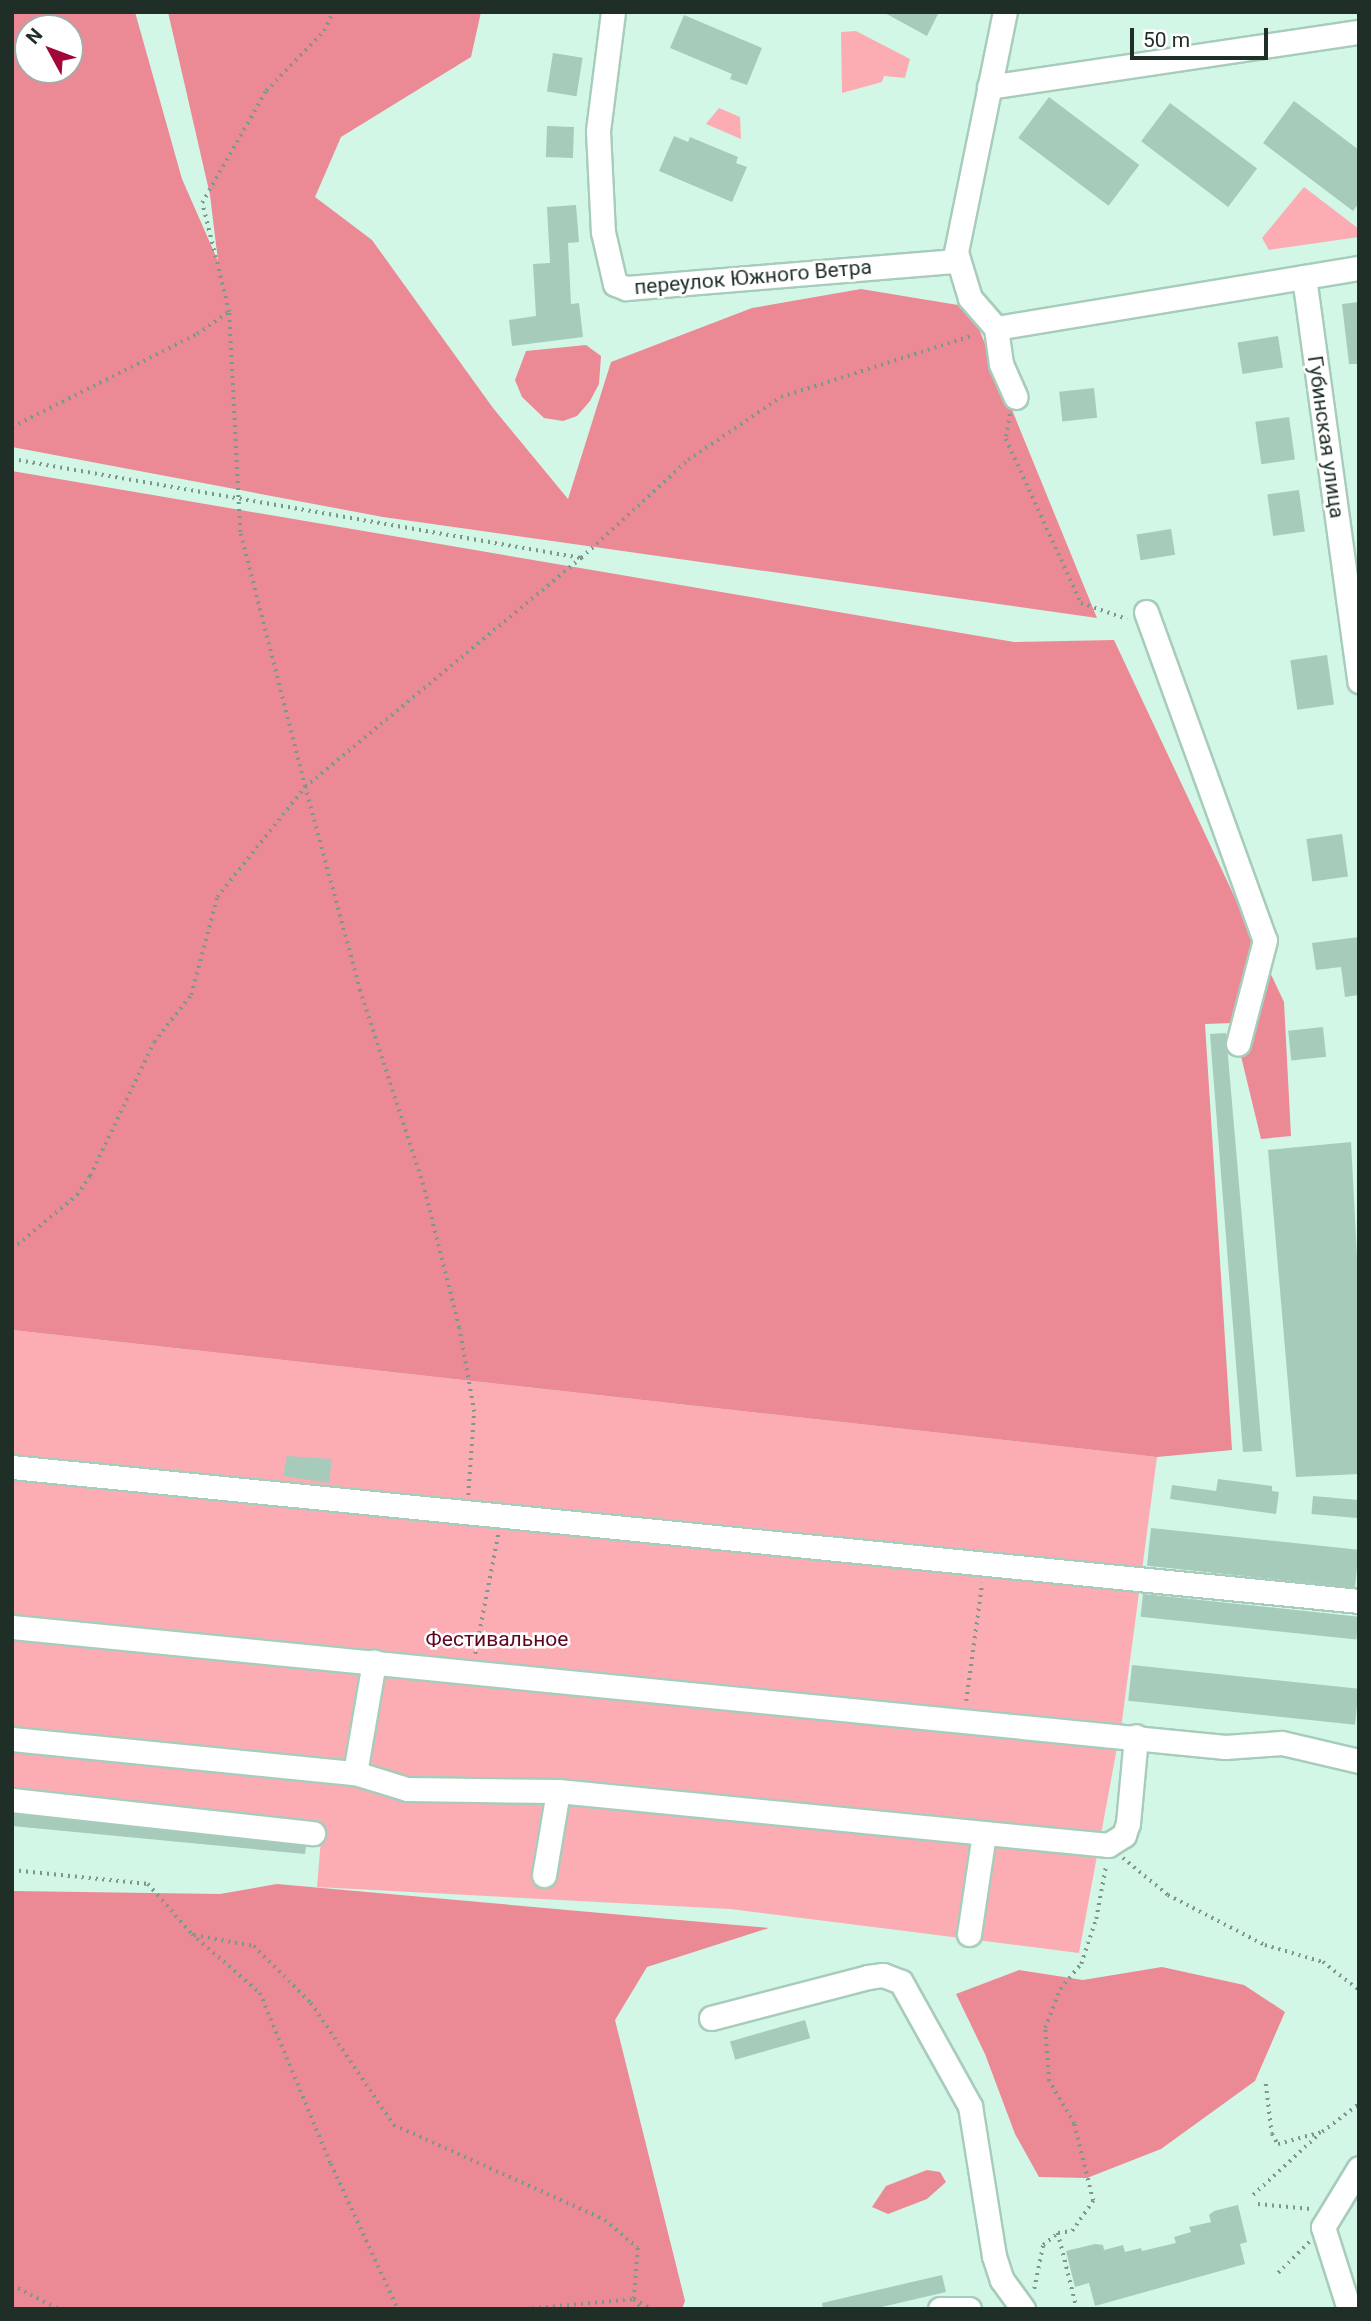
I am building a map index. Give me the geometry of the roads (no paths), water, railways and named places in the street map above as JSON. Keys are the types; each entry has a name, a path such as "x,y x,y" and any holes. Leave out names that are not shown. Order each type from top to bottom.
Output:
{"street":[{"name":"переулок Южного Ветра","path":"613,12 598,131 603,232 615,284 626,288 957,261"},
{"path":"1005,12 957,261 970,298 996,328 1001,364 1016,397"},
{"path":"989,87 1359,32"},
{"path":"996,328 1359,268"},
{"name":"Губинская улица","path":"1304,276 1359,681"},
{"path":"1148,617 1265,940 1238,1044"},
{"path":"12,1467 466,1511 503,1512 1359,1601"},
{"path":"12,1627 964,1718 1226,1747 1282,1743 1359,1761"},
{"path":"355,1773 374,1662"},
{"path":"12,1739 355,1773 407,1789 558,1791 1116,1844 1128,1823 1136,1736"},
{"path":"544,1875 558,1791"},
{"path":"12,1800 313,1833"},
{"path":"969,1934 984,1833"},
{"path":"711,2018 883,1975 901,1982 970,2106 994,2256 1002,2280 1029,2304"},
{"path":"1349,2309 1323,2227 1359,2168"},
{"path":"940,2309 969,2309"}],"park label":[{"name":"Фестивальное","path":"497,1639"}]}
